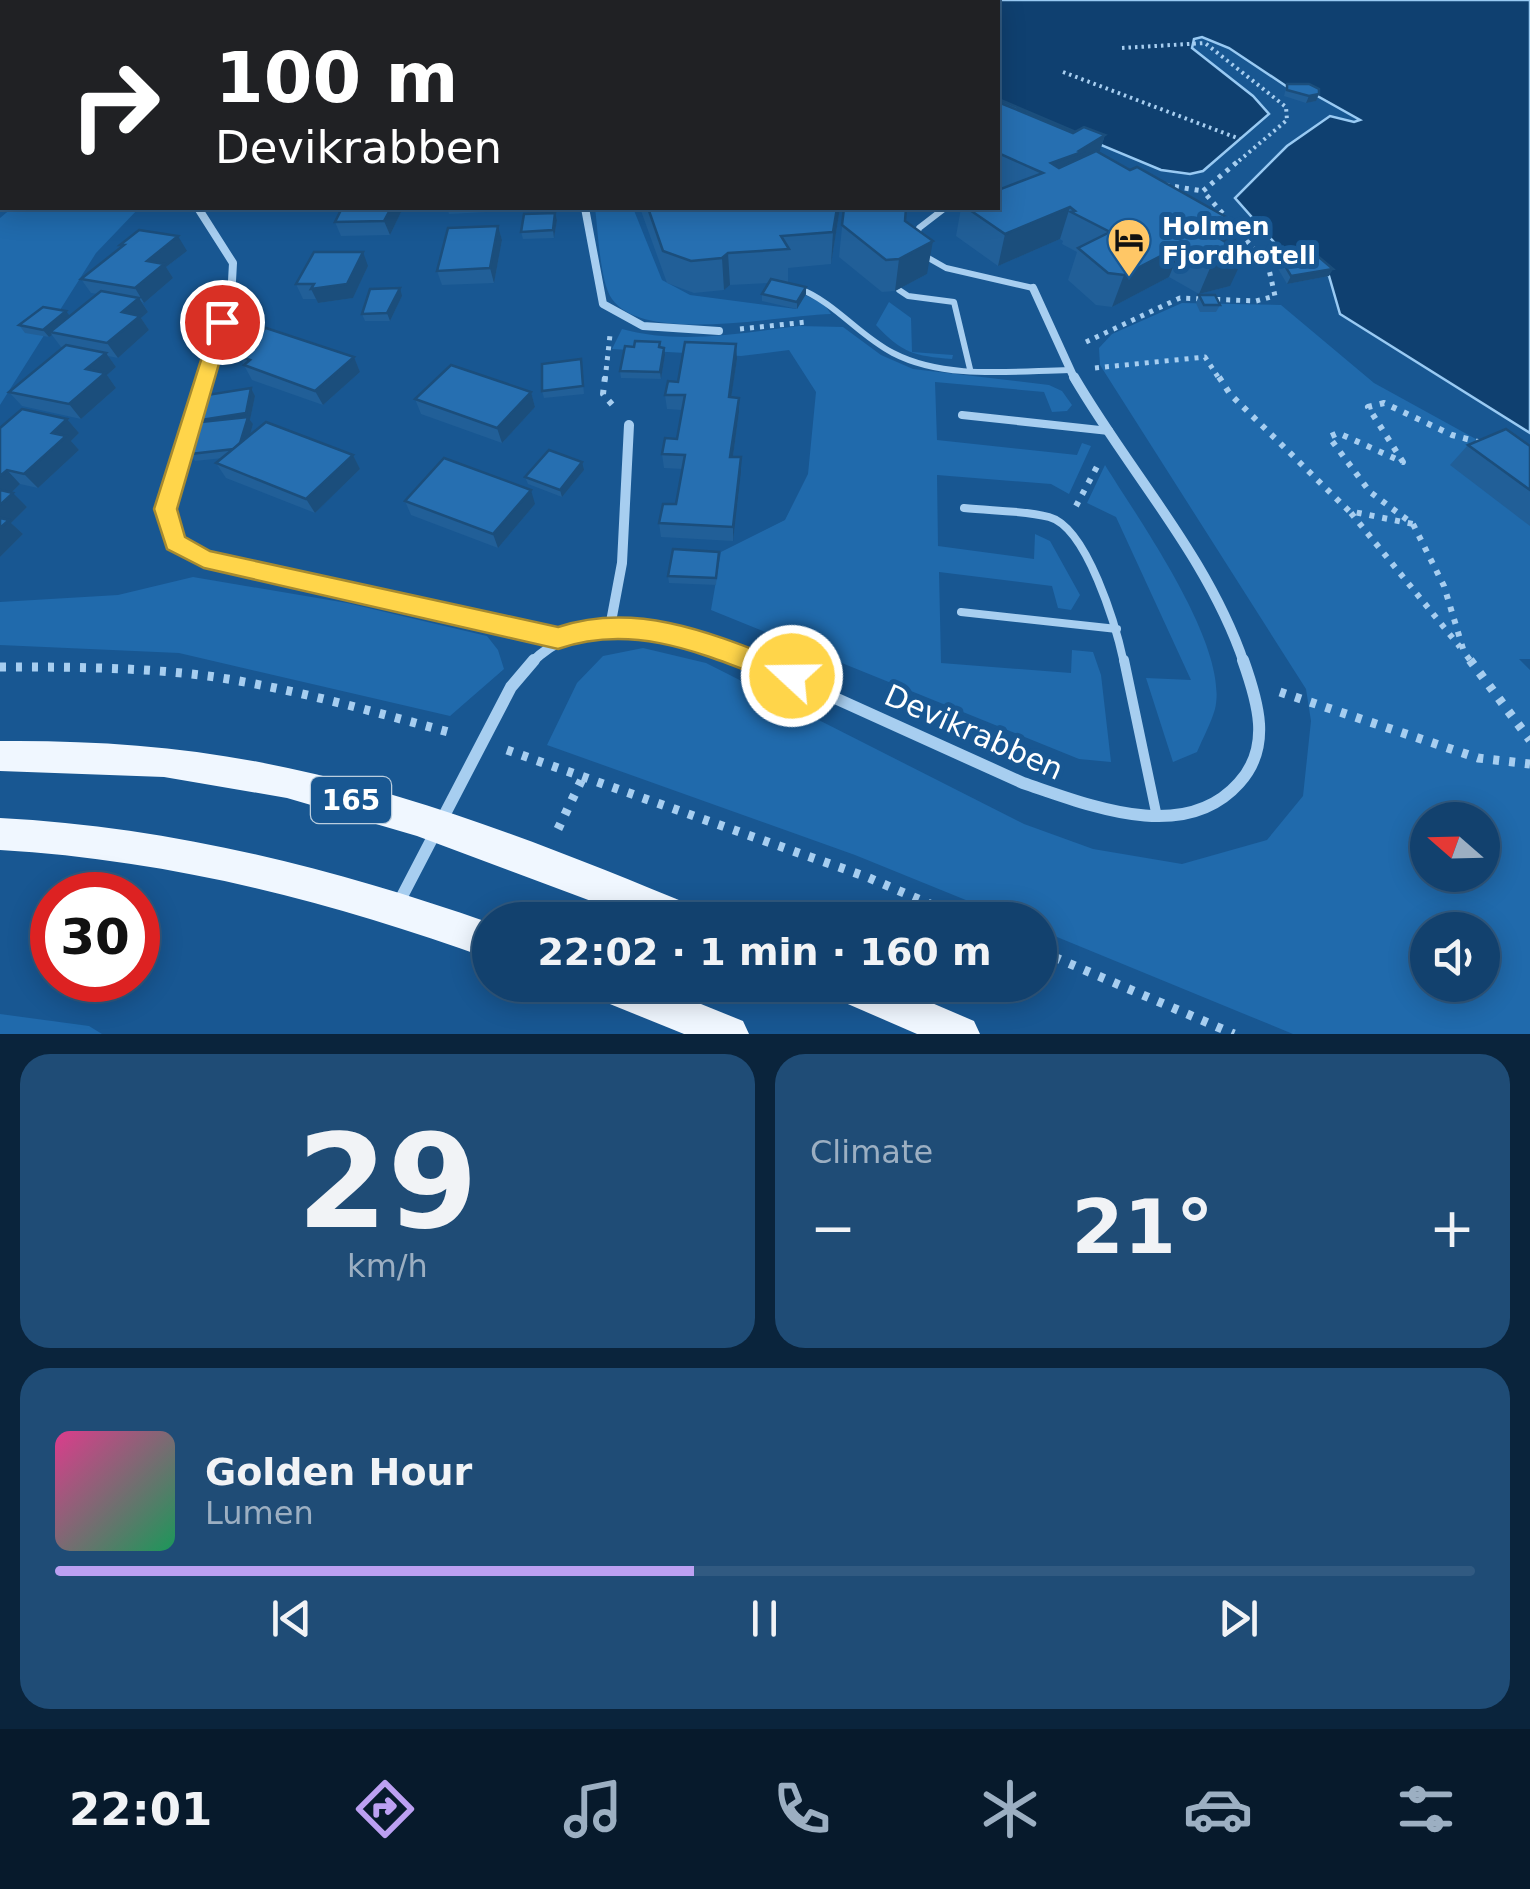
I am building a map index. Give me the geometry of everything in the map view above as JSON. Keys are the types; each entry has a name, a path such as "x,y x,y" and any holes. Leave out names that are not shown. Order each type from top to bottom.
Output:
{"main road":[{"name":"165","path":"0,756 153,763 322,791 439,828 638,902"},
{"path":"0,834 70,836 126,844 256,871 396,907 472,934"},
{"path":"650,1002 730,1034"},
{"path":"888,1002 962,1034"}],"street":[{"name":"Devikrabben","path":"199,210 234,264 232,299 212,344 166,509 175,542 204,559 558,638 610,627 656,630 701,641 792,676 1013,782 1071,801 1158,816 1200,813 1222,800 1254,768 1262,735 1251,682 1232,626 1199,568 1069,370 1033,288"},
{"path":"585,210 603,304 612,314 652,330 719,331"},
{"path":"610,627 622,563 629,425"},
{"path":"396,907 511,687 530,662 558,638"}],"lane":[{"path":"942,210 919,228 914,243 925,258 946,268 1033,288"},
{"path":"795,287 826,297 889,352 912,362 970,369 1069,370"},
{"path":"898,290 908,296 954,302 970,369"},
{"path":"962,415 1109,431"},
{"path":"964,508 1049,517 1066,525 1078,540 1117,629 1158,816"},
{"path":"961,612 1117,629"}],"path":[{"path":"1122,48 1205,43 1286,106 1287,120 1204,191"},
{"path":"1063,72 1240,139"},
{"path":"1062,354 1180,298 1256,301 1275,296 1268,265 1204,191 1154,184"},
{"path":"612,314 603,394 629,425"},
{"path":"719,331 854,318"},
{"path":"1069,370 1205,357 1230,394 1349,511 1530,740"},
{"path":"1464,652 1444,586 1413,524 1370,492 1329,437 1338,433 1403,462 1368,407 1384,403 1452,435 1499,448"},
{"path":"1079,499 1098,462"},
{"path":"1349,511 1413,524"},
{"path":"1251,682 1478,758 1530,764"},
{"path":"556,834 583,777"},
{"path":"1057,958 1234,1034"}],"shaded area":[{"path":"1000,0 1530,0 1530,433 1340,314 1329,276 1310,261 1281,250 1235,198 1287,146 1330,116 1360,120 1303,88 1286,86 1229,48 1202,37 1194,39 1192,48 1253,96 1269,114 1203,171 1190,174 1161,170 1000,103"},
{"path":"10,210 137,210 96,253 0,405 0,218"},
{"path":"595,210 634,210 662,280 690,295 796,309 805,295 824,304 831,314 714,324 653,321 629,313 612,299 602,269"},
{"path":"889,302 911,318 912,352 876,325"},
{"path":"1182,303 1281,305 1374,383 1494,449 1530,524 1530,659 1519,659 1530,670 1530,1034 1293,1034 1057,937 1057,902 971,902 855,855 547,745 577,683 603,656 643,648 706,663 1024,824 1093,849 1182,864 1267,840 1303,796 1311,721 1306,689 1100,365 1099,348 1112,334"},
{"path":"799,326 843,327 881,355 913,369 1049,385 1062,391 1072,405 1067,411 1052,412 1044,392 935,382 937,440 1077,455 1082,443 1091,446 1069,494 1051,484 937,475 938,546 1034,559 1035,534 1050,541 1080,595 1071,610 1058,608 1052,586 939,572 941,663 1071,673 1072,650 1093,652 1101,675 1111,762 1079,759 711,610 721,552 785,520 808,474 816,392 789,350 741,356 612,349 622,329 688,337"},
{"path":"914,352 953,355 952,359"},
{"path":"1105,465 1178,584 1209,652 1216,683 1215,709 1197,752 1173,762 1146,678 1191,680 1116,517 1087,503"},
{"path":"193,577 347,603 487,636 498,650 504,669 450,716 179,653 0,645 0,602 118,595"},
{"path":"0,1014 89,1026 102,1034 0,1034"}],"building":[{"path":"1287,84 1309,84 1319,89 1319,94 1309,96 1287,90"},
{"path":"1000,100 1076,132 1000,103"},
{"path":"1000,103 1073,133 1084,127 1105,135 1079,151 1082,152 1051,163 1059,168 1096,151 1130,170 1137,167 1242,226 1219,238 1245,254 1213,261 1182,245 1124,275 1108,273 1078,248 1110,232 1071,212 1075,211 1070,207 1005,234 970,210 1000,210 1000,189 1043,173 1000,154"},
{"path":"341,210 390,210 384,221 335,222"},
{"path":"649,210 837,210 833,232 781,236 789,249 728,253 722,258 691,261 663,251"},
{"path":"844,210 906,210 905,221 933,241 899,259 886,260 842,225"},
{"path":"555,213 553,230 521,232 524,214"},
{"path":"498,226 490,268 437,271 448,228"},
{"path":"139,230 178,236 147,261 164,264 135,288 81,279 124,245 120,245"},
{"path":"314,252 363,252 347,284 311,289 314,284 296,284"},
{"path":"1314,253 1333,269 1291,276 1281,259"},
{"path":"771,279 806,287 797,302 762,294"},
{"path":"400,288 387,313 362,314 370,289"},
{"path":"101,291 139,298 122,312 140,316 107,343 50,332"},
{"path":"1199,295 1215,295 1220,305 1204,305"},
{"path":"43,307 66,311 43,330 19,325"},
{"path":"266,328 354,357 315,391 244,365 250,360 239,356 242,346"},
{"path":"635,341 660,342 659,347 664,348 660,372 620,371 625,346 634,347"},
{"path":"685,342 736,344 729,397 739,398 730,457 741,457 733,527 659,523 663,504 676,504 685,455 662,454 665,438 677,439 685,395 665,395 668,381 678,382"},
{"path":"66,345 106,353 86,369 105,373 69,404 9,392"},
{"path":"581,359 583,386 542,391 542,364"},
{"path":"451,365 531,392 497,428 415,399"},
{"path":"251,388 246,413 201,420 207,395"},
{"path":"22,409 67,419 52,433 66,436 24,474 7,470 0,476 0,428"},
{"path":"248,417 240,443 234,449 190,454 201,422"},
{"path":"266,422 353,455 306,499 216,463"},
{"path":"1506,429 1530,446 1530,490 1468,445"},
{"path":"549,450 582,462 560,490 525,477"},
{"path":"444,458 531,490 493,534 405,501"},
{"path":"0,490 13,493 0,505"},
{"path":"673,549 719,552 716,578 668,576"}],"place":[{"name":"Holmen Fjordhotell","path":"1129,278"}],"route":[{"path":"222,322 212,344 166,509 175,542 204,559 558,638 610,627 656,630 701,641 792,676"}]}
